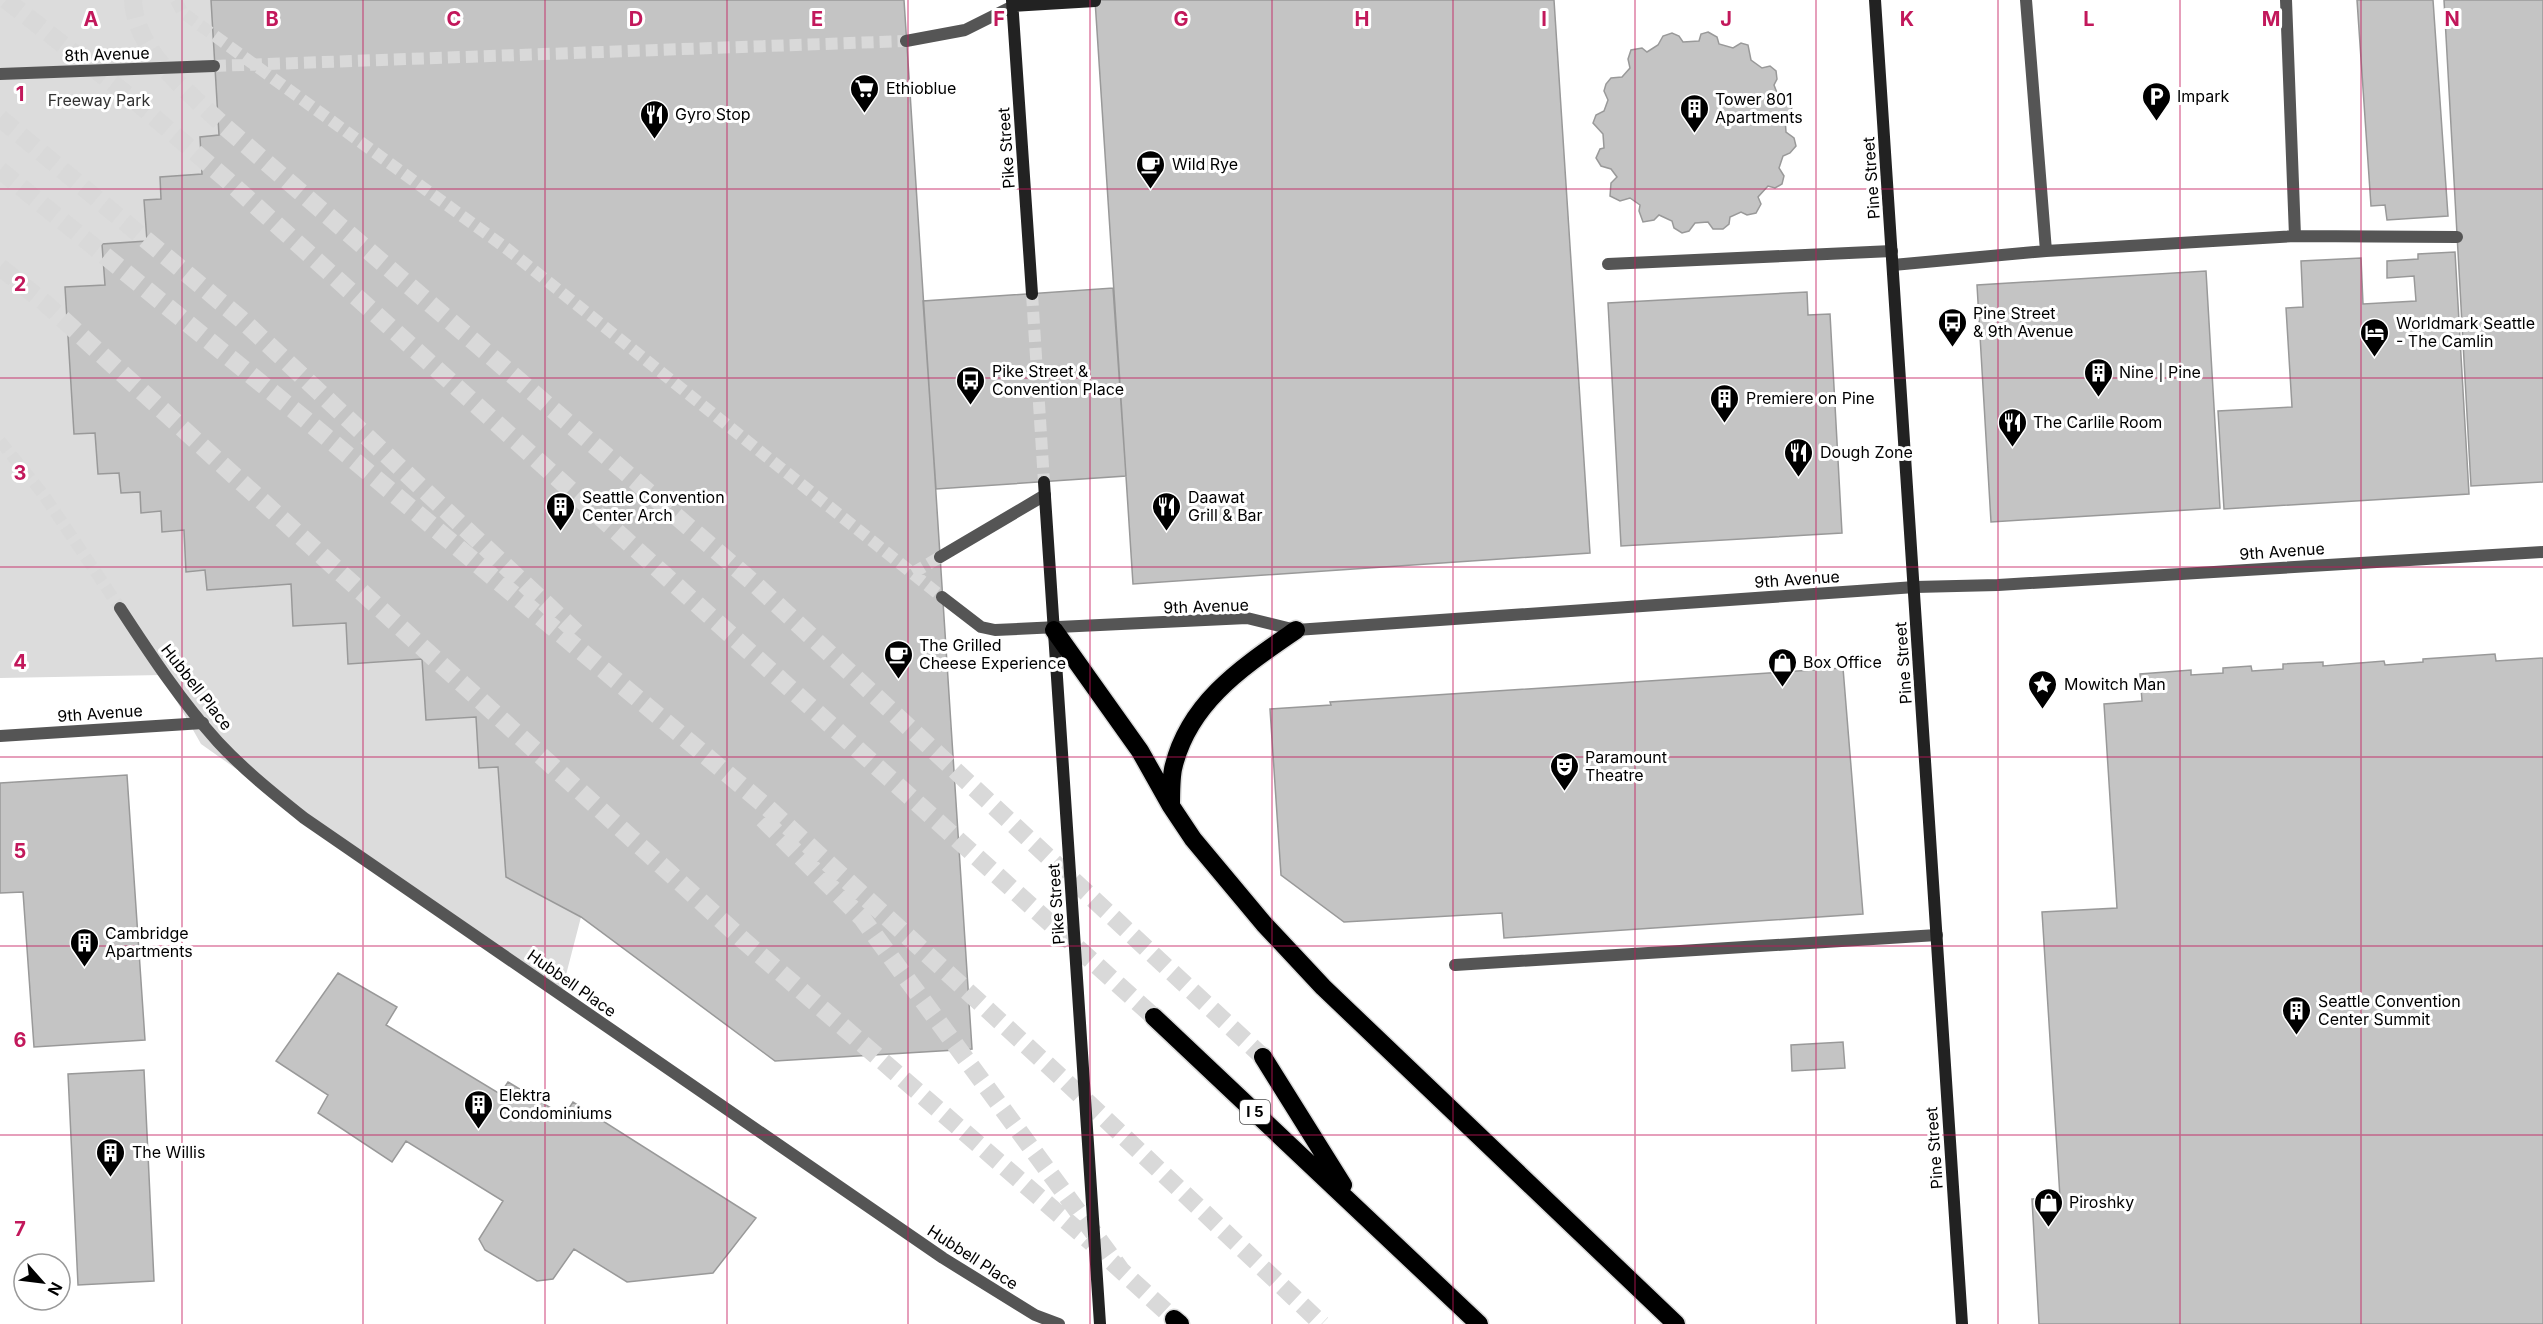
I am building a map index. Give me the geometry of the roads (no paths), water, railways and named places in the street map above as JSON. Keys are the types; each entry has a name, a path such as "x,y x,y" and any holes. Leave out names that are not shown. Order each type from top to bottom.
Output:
{"highway":[{"path":"1054,630 1140,751 1171,806 1193,839 1264,924 1323,987 1676,1324"},
{"path":"1171,806 1173,769 1186,732 1210,698 1240,668 1296,630"},
{"name":"I 5","path":"1154,1017 1357,1206 1479,1324"},
{"path":"1263,1056 1357,1206"}],"main road":[{"name":"Pine Street","path":"1875,0 1962,1324"},
{"path":"1012,3 1095,1"},
{"name":"Pike Street","path":"1012,3 1032,294"},
{"name":"Pike Street","path":"1044,482 1100,1324"}],"street":[{"path":"2026,0 2046,251"},
{"path":"2286,0 2295,236"},
{"path":"906,40 965,30 1012,3"},
{"name":"8th Avenue","path":"0,75 214,66"},
{"path":"1893,265 2046,251 2295,236 2457,237"},
{"path":"1608,264 1892,251"},
{"path":"940,557 1045,495"},
{"name":"9th Avenue","path":"942,597 981,627 988,629 1054,630 1247,618 1296,630 1915,587 1998,585 2543,552"},
{"name":"Hubbell Place","path":"120,608 152,657 203,723 256,779 304,818 943,1258 1035,1315 1059,1324"},
{"name":"9th Avenue","path":"0,736 203,723"},
{"path":"1455,965 1937,935"}],"tunnel":[{"path":"6,0 134,100 226,179 1154,1017"},
{"path":"133,0 136,19 143,37 153,54 180,85 224,126 756,585 1263,1057"},
{"path":"176,0 182,12 506,248 942,597"},
{"path":"214,66 906,41"},
{"path":"0,118 241,319 576,632"},
{"path":"0,170 306,420 768,808 1064,1080 1322,1324"},
{"path":"0,267 45,303 743,940 1092,1243"},
{"path":"1032,294 1044,482"},
{"path":"0,441 43,494 120,608"},
{"path":"913,573 940,557"},
{"path":"763,819 862,918 1121,1270"},
{"path":"1112,1262 1174,1319"}],"place":[{"name":"Ethioblue","path":"865,114"},
{"name":"Impark","path":"2156,122"},
{"name":"Tower 801 Apartments","path":"1694,134"},
{"name":"Gyro Stop","path":"654,140"},
{"name":"Wild Rye","path":"1151,190"},
{"name":"Pine Street & 9th Avenue","path":"1952,348"},
{"name":"Worldmark Seattle - The Camlin","path":"2375,358"},
{"name":"Nine | Pine","path":"2098,398"},
{"name":"Pike Street & Convention Place","path":"971,406"},
{"name":"Premiere on Pine","path":"1725,424"},
{"name":"The Carlile Room","path":"2012,448"},
{"name":"Dough Zone","path":"1799,478"},
{"name":"Seattle Convention Center Arch","path":"561,532"},
{"name":"Daawat Grill & Bar","path":"1167,532"},
{"name":"The Grilled Cheese Experience","path":"898,680"},
{"name":"Box Office","path":"1782,688"},
{"name":"Mowitch Man","path":"2043,710"},
{"name":"Paramount Theatre","path":"1564,792"},
{"name":"Cambridge Apartments","path":"84,968"},
{"name":"Seattle Convention Center Summit","path":"2297,1036"},
{"name":"Elektra Condominiums","path":"478,1130"},
{"name":"The Willis","path":"111,1178"},
{"name":"Piroshky","path":"2048,1228"}],"park label":[{"name":"Freeway Park","path":"99,100"}]}
